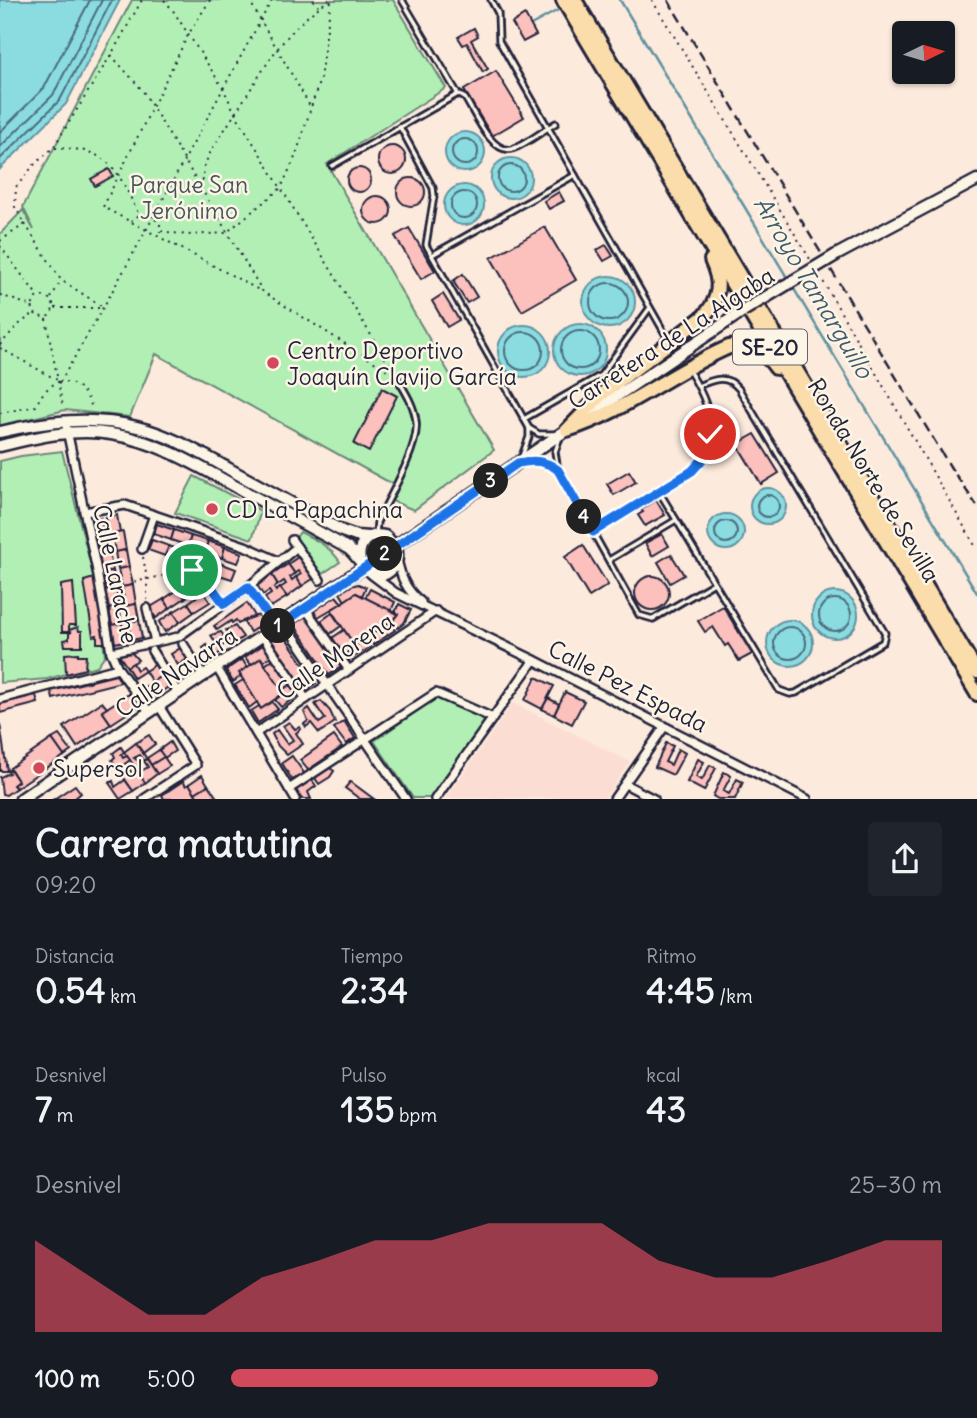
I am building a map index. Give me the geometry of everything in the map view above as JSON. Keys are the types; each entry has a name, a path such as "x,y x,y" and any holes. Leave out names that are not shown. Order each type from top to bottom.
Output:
{"highway":[{"name":"Ronda Norte de Sevilla","path":"563,0 977,694"},
{"name":"Ronda Norte de Sevilla","path":"575,0 977,672"},
{"path":"564,432 602,394 703,317 717,299 719,284 716,270 670,179"},
{"path":"564,432 620,408 720,351 740,346 757,350 769,358 834,455"}],"main road":[{"name":"Carretera de La Algaba","path":"364,567 743,311 836,255 977,180"},
{"path":"0,432 65,421 110,422 138,427 163,435 341,531 356,536 400,537 419,531"},
{"path":"0,446 42,436 110,434 166,450 349,549 364,567 384,574 392,568 397,559 396,547 377,536"},
{"path":"364,567 359,549 377,536"},
{"name":"Calle Navarra","path":"21,799 364,567"},
{"path":"36,799 43,784"}],"street":[{"name":"Calle Larache","path":"65,421 111,652 118,668 150,713"},
{"path":"84,512 125,505 245,546 278,561"},
{"path":"142,549 154,515"},
{"path":"292,540 320,580"},
{"path":"111,652 181,641 297,547"},
{"name":"Calle Pez Espada","path":"397,559 400,573 410,593 433,610"},
{"name":"Calle Pez Espada","path":"364,567 396,593 807,799"},
{"path":"201,574 224,604"},
{"path":"248,587 327,684 406,799"},
{"path":"147,608 151,646 178,694"},
{"path":"305,608 349,670"},
{"name":"Calle Morena","path":"256,733 433,610"},
{"path":"263,636 306,699"},
{"path":"181,641 204,677"},
{"path":"435,799 534,660"},
{"path":"0,699 118,668"},
{"path":"217,668 295,799"},
{"path":"289,789 436,693 493,718"},
{"path":"144,799 196,765 159,706"},
{"path":"614,799 665,726"},
{"path":"625,784 654,799"}],"lane":[{"path":"402,0 458,94 465,98 498,148 512,148 556,122"},
{"path":"491,0 498,13 499,41 668,339"},
{"path":"332,166 458,94"},
{"path":"400,127 433,188 426,244 528,428 526,445 518,463 539,461 549,463 558,470"},
{"path":"432,256 575,174"},
{"path":"524,419 601,376 649,309"},
{"path":"593,532 660,493 699,466 710,434 710,418 704,396 691,374"},
{"path":"377,536 377,522 416,438 414,408 397,376"},
{"path":"660,493 779,690 796,693 883,642 885,633 734,382 722,378 698,386"},
{"path":"528,428 539,434 564,432 555,452 558,470 639,615 653,619 714,582"},
{"path":"608,560 677,520"}],"path":[{"path":"103,307 61,280 15,208 16,187 53,148 142,0"},
{"path":"163,0 223,88 235,113 397,376"},
{"path":"210,0 188,35 103,207 263,292 397,376"},
{"path":"249,0 311,108"},
{"path":"37,411 40,396 48,387 60,382 103,307 272,0"},
{"path":"313,0 318,7"},
{"path":"201,190 208,158 226,124 277,48 318,7 330,0"},
{"path":"161,231 187,234 226,233 281,188 296,155 320,79 330,0"},
{"path":"111,55 137,84 263,292"},
{"path":"53,148 73,148 107,160 118,173 139,215"},
{"path":"131,221 139,215 152,216 158,220 161,231 159,236"},
{"path":"0,241 25,224"},
{"path":"0,246 38,297 50,299"},
{"path":"50,299 61,280"},
{"path":"0,295 32,306"},
{"path":"38,297 32,306 39,317 51,314 54,308"},
{"path":"50,299 54,308"},
{"path":"54,308 103,307"},
{"path":"34,313 17,326 0,347 60,382 74,383 82,389 92,408"},
{"path":"46,317 63,407"},
{"path":"0,414 36,406"},
{"path":"142,549 148,579 147,608"},
{"path":"134,582 192,570 201,574"}],"shaded area":[{"path":"513,703 630,762 605,798 446,798"}],"green space":[{"name":"Parque San Jerónimo","path":"132,0 393,0 446,88 327,164 494,450 414,510 392,501 399,486 156,354 130,417 65,410 0,426 0,234 23,210 34,230 23,207"},
{"path":"62,451 94,578 105,655 97,666 47,679 0,683 0,461"},
{"name":"CD La Papachina","path":"194,476 261,511 252,539 175,513"},
{"path":"300,532 327,548 340,562 319,576 294,540"},
{"path":"436,698 487,719 430,798 413,798 374,741"}],"water":[{"path":"0,0 120,0 66,104 0,169"},
{"path":"465,132 479,138 485,152 479,166 465,172 451,166 445,152 451,138"},
{"path":"511,158 525,164 531,178 525,192 511,198 497,192 491,178 497,164"},
{"path":"464,185 478,191 484,205 478,219 464,225 450,219 444,205 450,191"},
{"path":"609,276 619,278 627,284 633,292 633,312 627,320 619,326 609,328 599,326 591,320 585,312 583,302 585,292 591,284 599,278"},
{"path":"580,324 590,326 598,332 604,340 604,360 598,368 590,374 580,376 570,374 562,368 556,360 554,350 556,340 562,332 570,326"},
{"path":"524,325 534,327 542,333 548,341 548,361 542,369 534,375 524,377 514,375 506,369 500,361 498,351 500,341 506,333 514,327"},
{"path":"768,488 781,493 786,506 781,519 768,524 755,519 750,506 755,493"},
{"path":"726,514 739,519 744,532 739,545 726,550 713,545 708,532 713,519"},
{"path":"835,592 851,599 858,615 851,631 835,638 819,631 812,615 819,599"},
{"path":"790,620 806,627 813,643 806,659 790,666 774,659 767,643 774,627"}],"building":[{"path":"525,15 536,35 523,42 512,23"},
{"path":"474,28 478,36 471,40 488,69 483,72 467,43 463,45 458,37"},
{"path":"496,71 524,117 492,136 464,90"},
{"path":"392,146 402,150 406,160 402,170 392,174 382,170 378,160 382,150"},
{"path":"359,168 368,171 371,180 368,189 359,192 350,189 347,180 350,171"},
{"path":"109,169 113,176 95,186 91,179"},
{"path":"411,178 421,182 425,192 421,202 411,206 401,202 397,192 401,182"},
{"path":"559,192 564,201 549,209 544,201"},
{"path":"377,196 387,200 391,210 387,220 377,224 367,220 363,210 367,200"},
{"path":"545,227 576,280 522,311 491,258"},
{"path":"409,228 435,271 421,279 395,236"},
{"path":"606,245 613,256 604,261 597,250"},
{"path":"463,274 477,297 467,303 453,281"},
{"path":"443,294 459,320 447,327 432,301"},
{"path":"382,388 397,396 369,452 354,444"},
{"path":"755,434 779,473 761,484 737,444"},
{"path":"629,471 636,482 614,495 607,484"},
{"path":"656,500 665,515 645,526 638,515"},
{"path":"117,515 120,533 109,535 106,517"},
{"path":"101,518 104,536 93,538 89,520"},
{"path":"157,524 174,530 171,540 154,534"},
{"path":"174,530 191,536 188,546 171,540"},
{"path":"123,532 126,550 115,552 112,534"},
{"path":"662,534 669,546 652,556 645,543"},
{"path":"106,535 109,553 99,555 96,537"},
{"path":"191,536 208,541 205,552 188,546"},
{"path":"152,540 169,546 165,556 148,550"},
{"path":"208,541 225,547 222,558 205,552"},
{"path":"583,545 608,585 589,597 565,557"},
{"path":"169,546 186,552 182,562 165,556"},
{"path":"225,547 242,553 238,563 222,558"},
{"path":"126,550 129,567 118,569 115,552"},
{"path":"186,552 203,558 200,568 182,562"},
{"path":"109,553 113,571 102,572 99,555"},
{"path":"671,554 684,575 670,583 658,562"},
{"path":"301,555 308,565 305,567 307,570 310,568 316,577 302,586 296,577 301,574 299,571 295,574 288,564"},
{"path":"203,558 220,563 216,574 200,568"},
{"path":"220,563 236,569 232,579 216,574"},
{"path":"288,564 295,574 290,577 292,580 296,577 302,586 287,597 280,588 286,584 284,581 278,585 272,575"},
{"path":"129,567 133,585 122,587 118,569"},
{"path":"113,571 116,588 105,590 102,572"},
{"path":"272,575 278,585 274,588 276,591 280,588 287,597 271,607 265,598 271,594 269,591 263,595 257,585"},
{"path":"652,576 664,581 669,593 664,605 652,610 640,605 635,593 640,581"},
{"path":"94,578 104,643 97,643 97,635 93,636 84,581"},
{"path":"194,579 200,587 185,598 179,589"},
{"path":"73,583 76,625 69,625 69,630 78,627 79,631 82,631 82,646 65,646 64,640 69,639 69,633 72,632 62,632 61,585"},
{"path":"358,584 366,587 362,596 356,593 345,601 340,593"},
{"path":"133,585 136,604 125,606 122,587"},
{"path":"116,588 119,607 109,609 105,590"},
{"path":"179,589 185,598 170,608 164,599"},
{"path":"370,589 395,602 391,611 365,598"},
{"path":"203,592 210,602 194,612 188,603"},
{"path":"356,593 398,614 355,646 331,610"},
{"path":"336,596 342,603 318,617 314,611"},
{"path":"164,599 170,608 156,618 149,608"},
{"path":"188,603 194,612 180,622 173,612"},
{"path":"247,603 255,616 238,624 236,620 232,623 231,621 217,630 214,626"},
{"path":"136,604 139,620 128,622 125,606"},
{"path":"399,604 411,610 398,628 393,620 398,614 395,612"},
{"path":"723,606 752,654 739,661 713,627 705,632 698,621"},
{"path":"119,607 122,623 112,625 109,609"},
{"path":"173,612 180,622 165,632 159,622"},
{"path":"332,613 341,626 330,634 321,621"},
{"path":"259,615 264,623 250,632 243,621"},
{"path":"306,616 341,667 329,675 294,624"},
{"path":"139,620 142,638 131,640 128,622"},
{"path":"390,622 395,630 373,645 368,637"},
{"path":"122,623 125,641 115,643 112,625"},
{"path":"235,626 243,637 230,646 226,630"},
{"path":"344,630 353,643 341,651 332,638"},
{"path":"221,632 224,636 220,642 226,639 228,642 219,648 211,635"},
{"path":"282,632 316,683 305,691 271,640"},
{"path":"365,639 370,647 348,661 344,655"},
{"path":"217,644 221,652 211,659 203,648 207,645 210,649"},
{"path":"263,645 271,656 263,662 261,658 251,665 245,657"},
{"path":"182,647 189,658 178,665 171,654"},
{"path":"132,653 138,660 127,667 119,655"},
{"path":"65,654 86,655 85,669 66,674"},
{"path":"261,658 284,693 261,709 239,673"},
{"path":"242,659 247,667 233,682 226,670"},
{"path":"273,659 288,682 280,687 265,665"},
{"path":"133,663 137,670 142,667 145,671 134,678 127,667"},
{"path":"156,664 163,675 152,682 145,671"},
{"path":"116,675 121,682 53,699 51,691"},
{"path":"163,675 170,686 159,693 152,682"},
{"path":"536,677 554,686 542,709 525,700"},
{"path":"243,680 257,702 249,708 235,685"},
{"path":"148,685 159,693 148,700 141,689"},
{"path":"290,685 297,696 281,707 275,700 284,693 282,690"},
{"path":"565,692 584,701 572,724 554,715"},
{"path":"129,694 137,707 111,724 102,711"},
{"path":"36,695 38,703 0,713 0,704"},
{"path":"548,698 559,704 554,715 542,709"},
{"path":"321,701 335,722 319,733 311,723 306,727 304,724 308,721 304,712 309,708 319,723 325,719 315,704"},
{"path":"102,702 107,708 102,711 111,724 77,747 64,727"},
{"path":"272,702 278,709 258,723 251,711 259,706 261,709"},
{"path":"344,721 355,738 346,744 334,728"},
{"path":"289,722 295,729 300,727 296,733 303,744 287,755 272,734 277,730 287,744 293,740 283,726"},
{"path":"0,724 7,771 0,771"},
{"path":"59,735 71,751 64,756 52,739"},
{"path":"149,735 155,744 143,753 136,743"},
{"path":"334,736 342,747 308,770 300,760"},
{"path":"52,739 64,756 16,788 13,785 18,781 10,768"},
{"path":"170,742 175,751 164,758 159,750"},
{"path":"136,743 147,759 144,761 140,755 134,758 141,763 135,767 124,752"},
{"path":"666,743 673,746 665,762 671,765 678,749 685,753 673,775 655,767"},
{"path":"121,747 123,758 127,756 130,760 118,769 112,760 115,757 113,753"},
{"path":"159,750 164,757 151,765 147,758"},
{"path":"292,756 304,773 292,780 282,763"},
{"path":"164,757 170,766 157,774 151,765"},
{"path":"147,759 157,774 145,783 135,767 139,765 143,770 148,767 144,761"},
{"path":"698,759 704,762 696,777 702,780 710,765 716,768 704,791 687,782"},
{"path":"330,768 334,771 330,777 319,784 315,778"},
{"path":"10,769 18,781 13,785 16,788 6,795 2,794 0,777 9,773"},
{"path":"130,770 134,777 139,773 145,783 133,791 122,775"},
{"path":"724,772 731,776 723,791 729,794 737,779 743,782 735,799 718,799 713,796"},
{"path":"202,775 208,785 195,793 189,784"},
{"path":"125,780 133,791 120,799 109,783 113,781 115,787"},
{"path":"312,780 316,786 308,792 311,799 302,799 296,790"},
{"path":"183,781 186,786 189,784 199,799 164,799 162,795"},
{"path":"350,782 374,799 360,799 345,788"},
{"path":"75,785 81,793 74,799 54,799"},
{"path":"208,785 218,799 199,799 195,793"}],"waterway":[{"name":"Arroyo Tamarguillo","path":"620,0 977,593"},
{"path":"531,25 560,9"}],"railway":[{"path":"668,0 951,468 977,506"}],"place":[{"name":"Centro Deportivo Joaquín Clavijo García","path":"273,363"},
{"name":"CD La Papachina","path":"212,509"},
{"name":"Supersol","path":"39,768"}],"route":[{"path":"192,570 204,576 224,604 248,587 276,628 518,463 539,461 549,463 558,470 593,532 660,493 699,466 710,434"}]}
